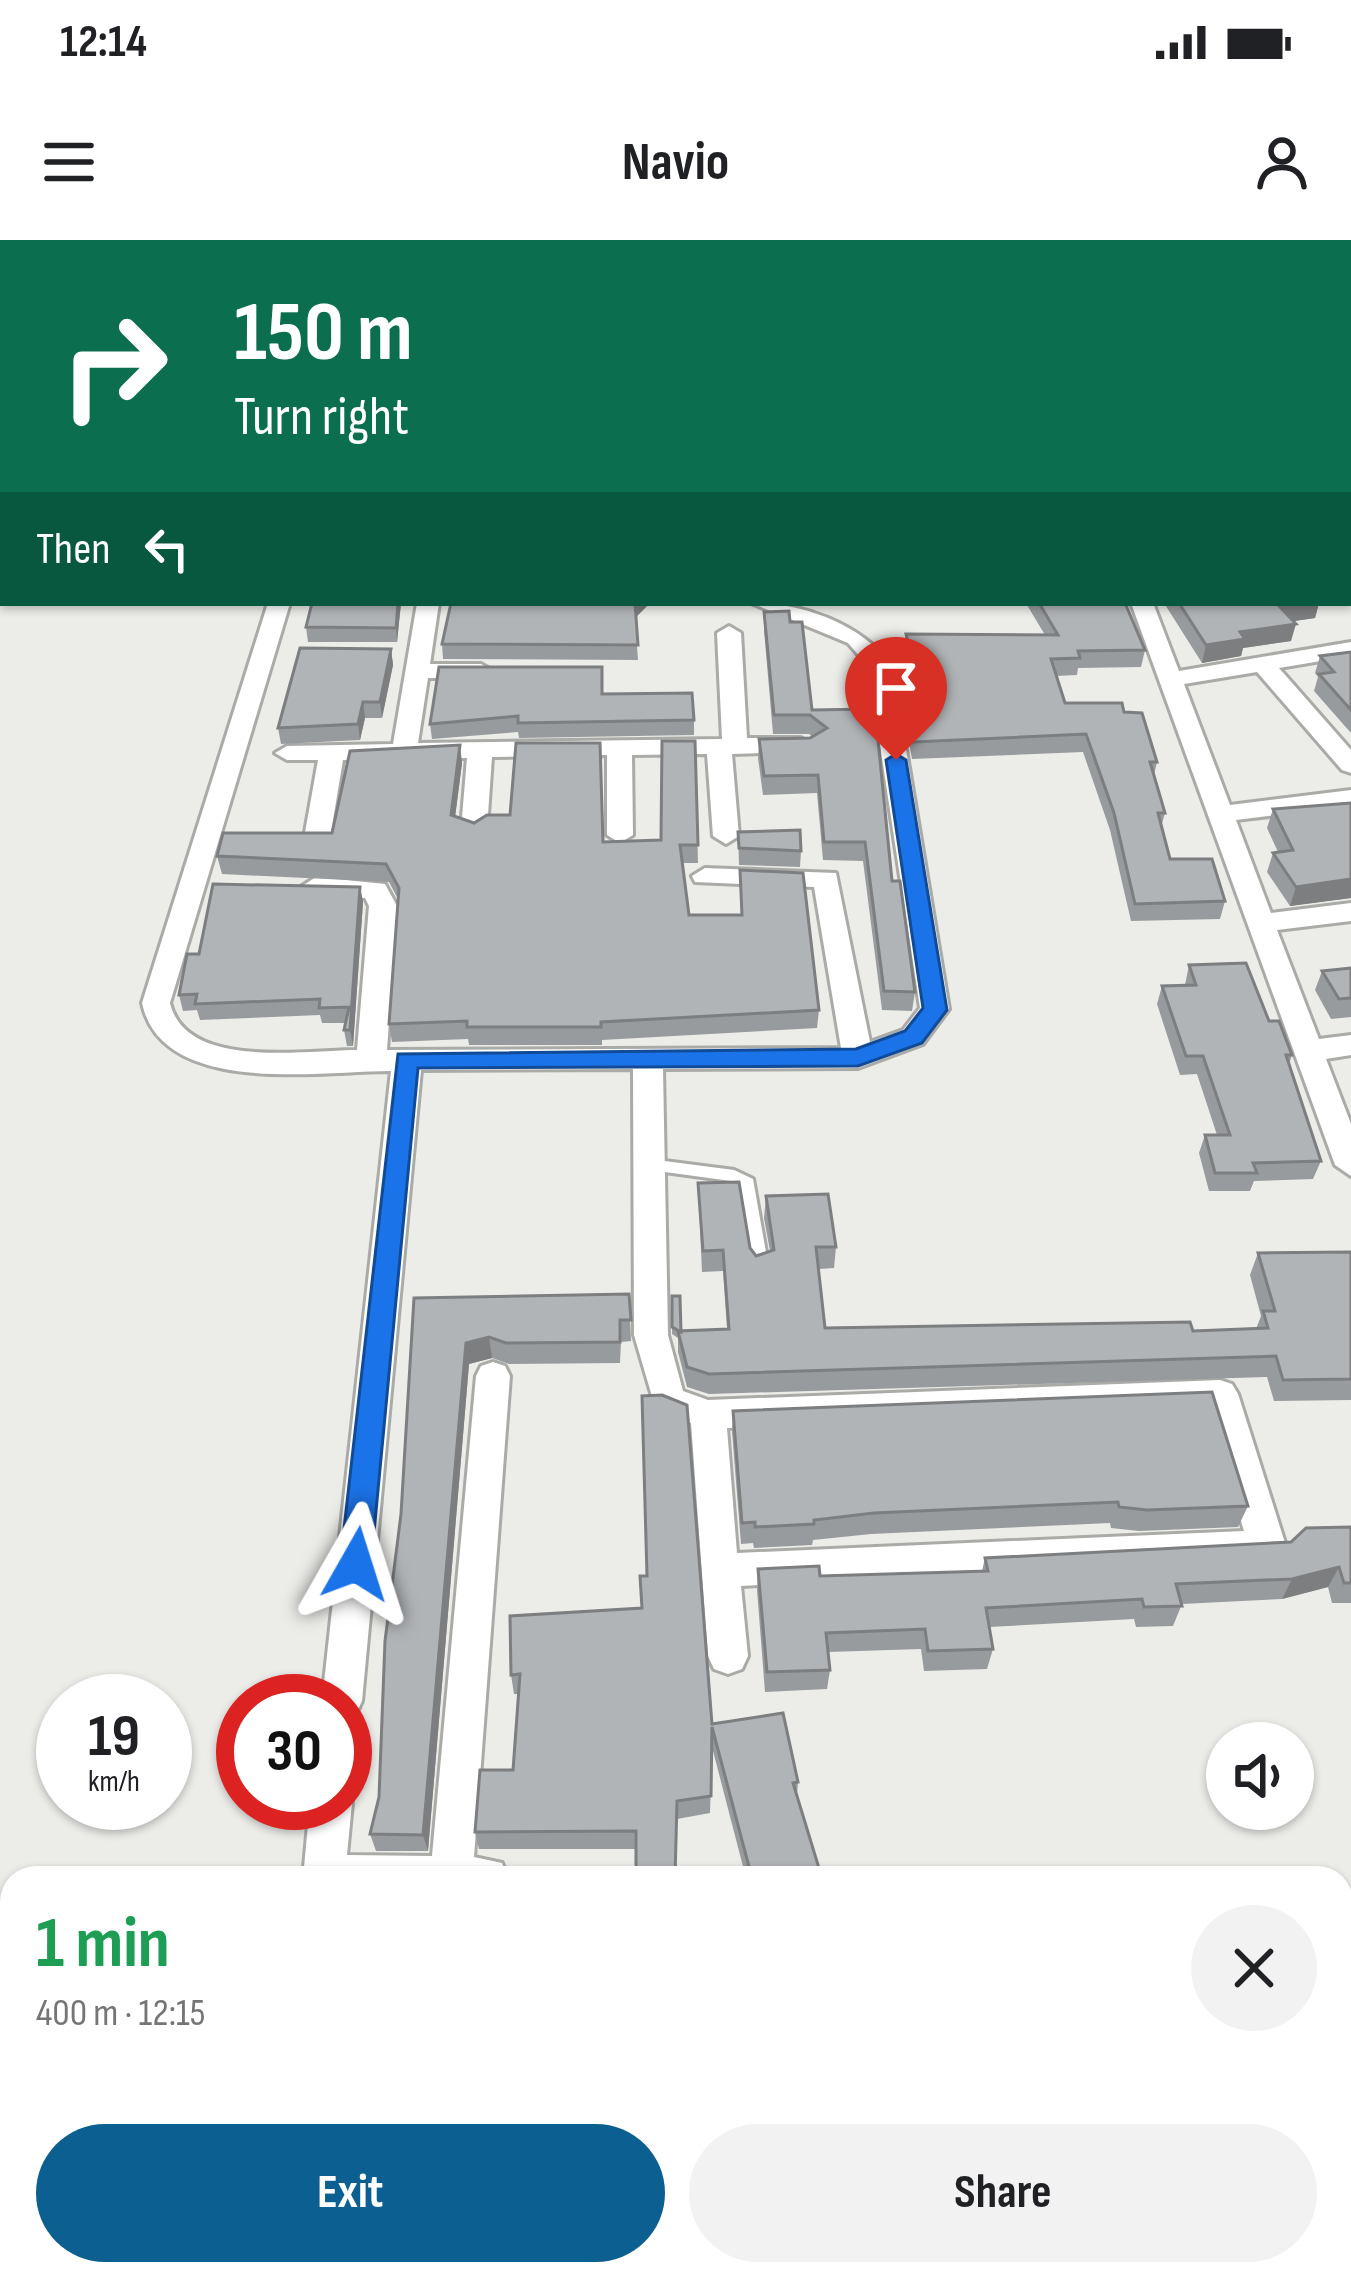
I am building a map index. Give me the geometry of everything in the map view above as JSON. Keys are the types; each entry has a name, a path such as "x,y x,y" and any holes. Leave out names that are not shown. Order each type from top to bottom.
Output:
{"street":[{"path":"278,606 204,886 156,1003 157,1017 175,1040 226,1061 858,1058 913,1037 935,1010 883,677 875,655 856,638 770,606"},
{"path":"404,751 411,660 427,606"},
{"path":"1143,606 1351,1165"},
{"path":"726,836 728,633"},
{"path":"1168,680 1351,649"},
{"path":"411,660 511,671"},
{"path":"1264,666 1351,765"},
{"path":"287,752 808,745"},
{"path":"619,748 620,835"},
{"path":"474,829 480,750"},
{"path":"317,838 332,752"},
{"path":"1222,814 1351,798"},
{"path":"705,877 826,879 858,1058"},
{"path":"279,886 364,887 380,897 371,1060"},
{"path":"1263,922 1351,912"},
{"path":"1308,1051 1351,1045"},
{"path":"344,1674 407,1060"},
{"path":"648,1061 656,1356 668,1400 708,1414 1220,1394 1267,1546 720,1570"},
{"path":"453,1866 493,1376"},
{"path":"708,1414 728,1656"},
{"path":"325,1866 328,1830"}],"lane":[{"path":"649,1165 734,1176 747,1183 761,1269"}],"building":[{"path":"311,606 398,606 396,628 306,627"},
{"path":"450,606 635,606 638,645 442,644"},
{"path":"1041,606 1126,606 1145,650 1078,651 1080,658 1051,659 1065,703 1122,703 1124,712 1142,713 1157,762 1150,762 1165,813 1158,813 1170,859 1212,859 1225,901 1135,904 1114,813 1086,734 914,742 910,719 927,716 906,634 1058,635"},
{"path":"1181,606 1286,606 1280,607 1296,624 1240,632 1245,639 1206,645"},
{"path":"789,611 790,622 802,622 812,710 867,709 869,721 876,720 892,881 900,881 915,992 884,991 865,842 824,842 818,775 764,776 759,739 810,738 827,728 810,715 774,715 764,612"},
{"path":"300,648 391,649 380,702 363,702 358,724 278,728"},
{"path":"1351,652 1351,710 1319,674 1334,672 1320,656"},
{"path":"439,667 602,667 602,694 692,693 694,720 518,723 518,716 430,724"},
{"path":"662,741 695,741 698,845 680,845 689,915 742,915 740,870 803,873 819,1010 601,1022 601,1027 467,1027 467,1021 389,1024 399,888 386,864 217,856 223,833 332,833 350,751 460,745 451,815 474,823 487,815 510,815 516,743 600,743 603,842 661,840"},
{"path":"1351,803 1351,879 1296,887 1273,853 1293,850 1273,809"},
{"path":"800,830 801,851 739,848 738,832"},
{"path":"213,884 360,887 350,1030 344,1030 349,1007 319,1008 320,999 195,1004 197,994 179,995 187,954 199,954"},
{"path":"1246,963 1269,1021 1279,1021 1292,1055 1286,1055 1321,1161 1253,1163 1257,1173 1215,1173 1205,1135 1230,1135 1203,1056 1186,1056 1162,986 1196,985 1189,965"},
{"path":"1351,968 1351,998 1339,999 1322,971"},
{"path":"739,1182 750,1248 756,1256 774,1250 766,1196 828,1194 836,1247 816,1247 825,1328 1190,1322 1193,1331 1268,1328 1263,1311 1275,1311 1258,1253 1351,1252 1351,1379 1283,1380 1276,1356 709,1374 687,1367 678,1331 729,1329 723,1250 703,1251 698,1183"},
{"path":"629,1294 631,1320 620,1320 620,1342 506,1343 489,1337 466,1343 423,1835 370,1834 379,1797 385,1641 401,1514 414,1298"},
{"path":"672,1296 680,1296 681,1332 672,1327"},
{"path":"1212,1392 1248,1506 1147,1510 1119,1507 1118,1502 874,1513 814,1520 814,1524 755,1527 755,1522 742,1523 733,1411"},
{"path":"662,1395 687,1405 712,1724 783,1713 798,1782 793,1783 818,1866 749,1866 712,1727 711,1796 677,1801 675,1866 636,1866 636,1831 475,1832 480,1770 513,1770 520,1674 511,1675 510,1616 642,1608 640,1576 647,1576 642,1396"},
{"path":"1351,1527 1351,1583 1344,1583 1339,1567 1292,1579 1176,1584 1182,1606 1144,1607 1142,1599 986,1608 993,1649 928,1651 925,1629 826,1633 830,1670 767,1672 758,1569 819,1566 820,1576 988,1571 985,1558 1291,1542 1306,1528"}],"route":[{"path":"356,1564 407,1060 858,1058 913,1037 935,1010 896,760"}]}
